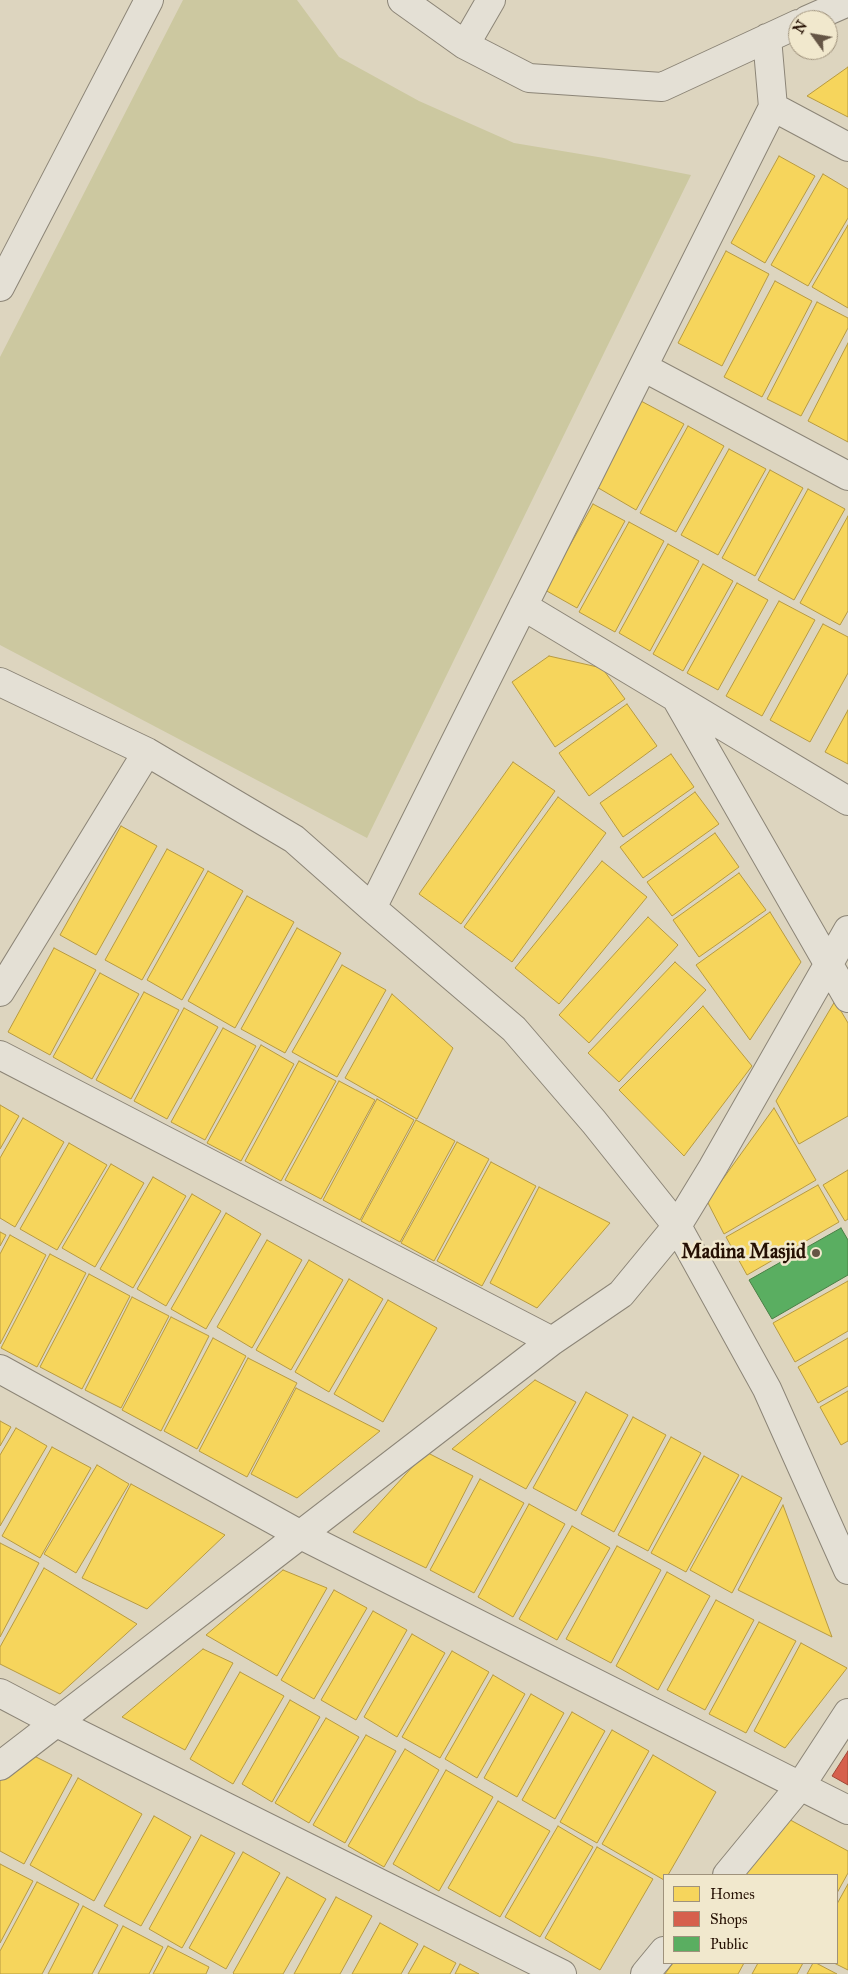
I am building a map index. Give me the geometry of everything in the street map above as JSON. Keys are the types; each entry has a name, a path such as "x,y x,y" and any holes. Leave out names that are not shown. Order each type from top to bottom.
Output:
{"street":[{"path":"0,287 149,0"},
{"path":"402,0 466,45 530,78 662,87 788,29"},
{"path":"466,45 491,0"},
{"path":"830,10 848,2"},
{"path":"372,908 773,107 768,38"},
{"path":"773,107 848,148"},
{"path":"643,366 848,476"},
{"path":"523,606 848,800"},
{"path":"0,682 147,752 294,839 514,1029 594,1122 677,1226 767,1389 848,1570"},
{"path":"675,696 848,998"},
{"path":"0,992 147,752"},
{"path":"0,1766 552,1341 621,1294 677,1226 848,930"},
{"path":"0,1055 552,1341"},
{"path":"0,1369 301,1534 848,1810"},
{"path":"0,1693 56,1723 562,1974"},
{"path":"728,1874 801,1785 848,1713"},
{"path":"645,1974 663,1952"}],"shaded area":[{"path":"183,0 297,0 339,57 419,101 514,143 691,175 367,838 0,645 0,357"}],"building: Homes":[{"path":"848,67 848,117 807,96"},
{"path":"779,156 815,176 765,263 731,243"},
{"path":"823,174 848,189 848,218 808,286 771,265"},
{"path":"848,225 848,308 812,287"},
{"path":"726,251 769,274 722,366 678,343"},
{"path":"775,281 812,301 762,397 724,377"},
{"path":"817,302 848,318 848,328 801,416 767,399"},
{"path":"848,343 848,442 808,421"},
{"path":"641,401 684,424 636,510 595,486"},
{"path":"688,426 724,446 676,532 640,513"},
{"path":"729,449 766,469 718,555 681,535"},
{"path":"770,470 803,488 755,576 722,558"},
{"path":"808,489 845,509 794,600 758,580"},
{"path":"593,504 625,521 577,608 545,590"},
{"path":"848,516 848,611 840,625 800,603"},
{"path":"629,522 664,541 615,632 579,612"},
{"path":"668,544 699,561 650,651 619,633"},
{"path":"703,564 733,581 683,671 653,654"},
{"path":"737,583 768,600 718,690 687,673"},
{"path":"779,601 815,620 762,716 726,696"},
{"path":"823,624 848,637 848,673 810,742 770,720"},
{"path":"549,656 602,668 625,699 555,747 512,682"},
{"path":"627,704 657,746 589,796 559,753"},
{"path":"848,710 848,764 825,752"},
{"path":"671,754 694,787 623,837 600,803"},
{"path":"513,762 555,791 461,924 419,894"},
{"path":"695,792 719,824 643,878 620,847"},
{"path":"558,797 606,833 512,962 464,927"},
{"path":"121,826 157,846 96,955 60,935"},
{"path":"715,833 739,867 672,916 647,882"},
{"path":"167,849 204,869 142,980 105,960"},
{"path":"602,861 647,897 559,1004 515,968"},
{"path":"208,871 243,891 182,1000 147,980"},
{"path":"739,873 766,910 699,957 673,920"},
{"path":"247,896 294,922 235,1028 188,1001"},
{"path":"770,912 801,962 750,1040 696,965"},
{"path":"648,917 678,945 589,1043 559,1015"},
{"path":"297,928 341,953 285,1053 241,1029"},
{"path":"54,948 96,970 50,1055 8,1032"},
{"path":"675,962 706,990 619,1082 588,1053"},
{"path":"342,965 386,990 337,1077 292,1052"},
{"path":"100,973 139,994 92,1079 53,1057"},
{"path":"144,992 179,1010 131,1099 96,1080"},
{"path":"392,994 453,1048 417,1119 345,1078"},
{"path":"835,1001 848,1023 848,1116 799,1144 776,1101"},
{"path":"703,1006 752,1066 684,1156 619,1090"},
{"path":"184,1008 218,1027 167,1119 134,1101"},
{"path":"223,1028 256,1046 205,1140 171,1122"},
{"path":"261,1045 294,1064 241,1161 207,1143"},
{"path":"299,1061 336,1081 281,1181 245,1161"},
{"path":"339,1081 375,1100 321,1199 285,1180"},
{"path":"377,1099 414,1120 360,1220 323,1200"},
{"path":"0,1105 19,1116 0,1149"},
{"path":"774,1108 816,1180 724,1234 707,1201"},
{"path":"23,1118 64,1142 15,1227 0,1218 0,1158"},
{"path":"416,1120 455,1141 400,1242 361,1221"},
{"path":"457,1142 489,1159 434,1261 401,1243"},
{"path":"69,1143 107,1165 57,1250 20,1229"},
{"path":"491,1162 536,1186 482,1286 437,1261"},
{"path":"111,1164 144,1183 95,1267 62,1248"},
{"path":"848,1170 848,1219 845,1221 823,1185"},
{"path":"153,1177 186,1196 133,1288 100,1269"},
{"path":"818,1185 839,1222 747,1275 726,1237"},
{"path":"539,1187 610,1223 537,1308 490,1283"},
{"path":"192,1194 221,1211 166,1306 137,1289"},
{"path":"226,1213 261,1234 206,1329 171,1309"},
{"path":"0,1232 6,1235 0,1246"},
{"path":"10,1235 46,1255 0,1344 0,1254"},
{"path":"267,1240 302,1260 252,1348 217,1327"},
{"path":"50,1254 86,1273 37,1367 1,1348"},
{"path":"309,1260 343,1280 291,1370 256,1350"},
{"path":"89,1274 130,1296 82,1389 40,1367"},
{"path":"349,1279 383,1299 329,1392 295,1372"},
{"path":"848,1281 848,1331 795,1362 773,1323"},
{"path":"132,1297 169,1316 121,1408 85,1390"},
{"path":"388,1300 437,1328 383,1422 334,1394"},
{"path":"171,1317 209,1336 161,1431 122,1410"},
{"path":"213,1338 246,1356 197,1449 164,1431"},
{"path":"848,1338 848,1386 818,1403 798,1367"},
{"path":"248,1358 297,1383 247,1477 199,1451"},
{"path":"535,1380 576,1402 526,1489 452,1449"},
{"path":"296,1388 380,1431 297,1498 251,1474"},
{"path":"848,1391 848,1441 841,1445 820,1407"},
{"path":"586,1392 628,1415 576,1511 533,1488"},
{"path":"633,1417 666,1435 614,1532 581,1514"},
{"path":"0,1421 11,1427 0,1446"},
{"path":"16,1428 47,1446 0,1526 0,1455"},
{"path":"671,1437 701,1453 648,1551 618,1535"},
{"path":"52,1447 91,1468 40,1558 2,1536"},
{"path":"426,1452 473,1476 426,1568 353,1532"},
{"path":"704,1456 739,1475 686,1572 651,1553"},
{"path":"97,1465 129,1484 76,1573 44,1554"},
{"path":"742,1476 782,1498 732,1593 690,1570"},
{"path":"480,1479 524,1503 474,1593 430,1570"},
{"path":"131,1484 225,1535 147,1609 82,1578"},
{"path":"529,1504 565,1524 513,1617 478,1597"},
{"path":"783,1505 832,1637 738,1590"},
{"path":"572,1526 610,1548 557,1640 519,1619"},
{"path":"0,1543 39,1563 0,1637"},
{"path":"617,1546 661,1570 611,1663 566,1639"},
{"path":"44,1568 137,1624 60,1694 0,1664 0,1647"},
{"path":"283,1570 327,1588 277,1676 206,1635"},
{"path":"667,1572 710,1596 658,1690 616,1666"},
{"path":"334,1590 367,1608 314,1699 281,1680"},
{"path":"716,1600 754,1620 705,1710 667,1690"},
{"path":"373,1611 407,1630 356,1720 321,1700"},
{"path":"759,1622 796,1641 746,1733 709,1714"},
{"path":"412,1634 445,1653 397,1737 364,1717"},
{"path":"801,1643 847,1668 785,1748 754,1731"},
{"path":"203,1649 233,1663 185,1750 122,1717"},
{"path":"452,1651 489,1672 440,1758 402,1737"},
{"path":"240,1672 284,1696 233,1784 190,1759"},
{"path":"493,1675 525,1694 477,1778 445,1759"},
{"path":"531,1694 564,1713 517,1797 484,1778"},
{"path":"290,1700 320,1717 272,1802 242,1784"},
{"path":"572,1712 605,1731 555,1819 522,1800"},
{"path":"326,1718 359,1737 309,1823 275,1803"},
{"path":"612,1730 649,1751 597,1843 560,1822"},
{"path":"366,1735 396,1751 345,1843 313,1825"},
{"path":"405,1749 439,1770 384,1867 348,1846"},
{"path":"30,1754 72,1775 24,1864 0,1851 0,1780"},
{"path":"653,1755 716,1792 669,1874 663,1874 663,1879 602,1844"},
{"path":"446,1770 493,1797 439,1891 393,1864"},
{"path":"78,1778 142,1814 94,1901 30,1865"},
{"path":"498,1801 550,1831 500,1917 448,1888"},
{"path":"781,1815 848,1851 848,1873 838,1891 838,1874 734,1874"},
{"path":"154,1816 191,1837 141,1926 104,1906"},
{"path":"558,1826 593,1847 540,1937 505,1917"},
{"path":"201,1835 235,1853 182,1948 149,1929"},
{"path":"597,1847 653,1879 600,1970 545,1938"},
{"path":"243,1852 280,1873 226,1969 189,1948"},
{"path":"0,1864 33,1881 0,1943"},
{"path":"287,1877 326,1899 283,1974 234,1974 233,1973"},
{"path":"37,1882 79,1904 42,1974 0,1974 0,1951"},
{"path":"848,1884 848,1970 836,1964 838,1964 838,1902"},
{"path":"336,1897 372,1916 340,1974 294,1974"},
{"path":"83,1906 118,1925 92,1974 48,1974"},
{"path":"380,1923 418,1944 401,1974 352,1974"},
{"path":"123,1926 163,1947 149,1974 98,1974"},
{"path":"168,1946 209,1967 206,1974 153,1974"},
{"path":"424,1946 456,1963 450,1974 408,1974"},
{"path":"460,1964 479,1974 455,1974"},
{"path":"672,1964 743,1964 738,1974 665,1974"},
{"path":"757,1964 802,1964 797,1974 752,1974"},
{"path":"812,1964 818,1964 837,1974 807,1974"}],"building: Shops":[{"path":"848,1751 848,1785 832,1776"}],"building: Public":[{"path":"841,1228 848,1240 848,1275 772,1319 749,1280"}],"place":[{"name":"Madina Masjid","path":"816,1253"}]}
